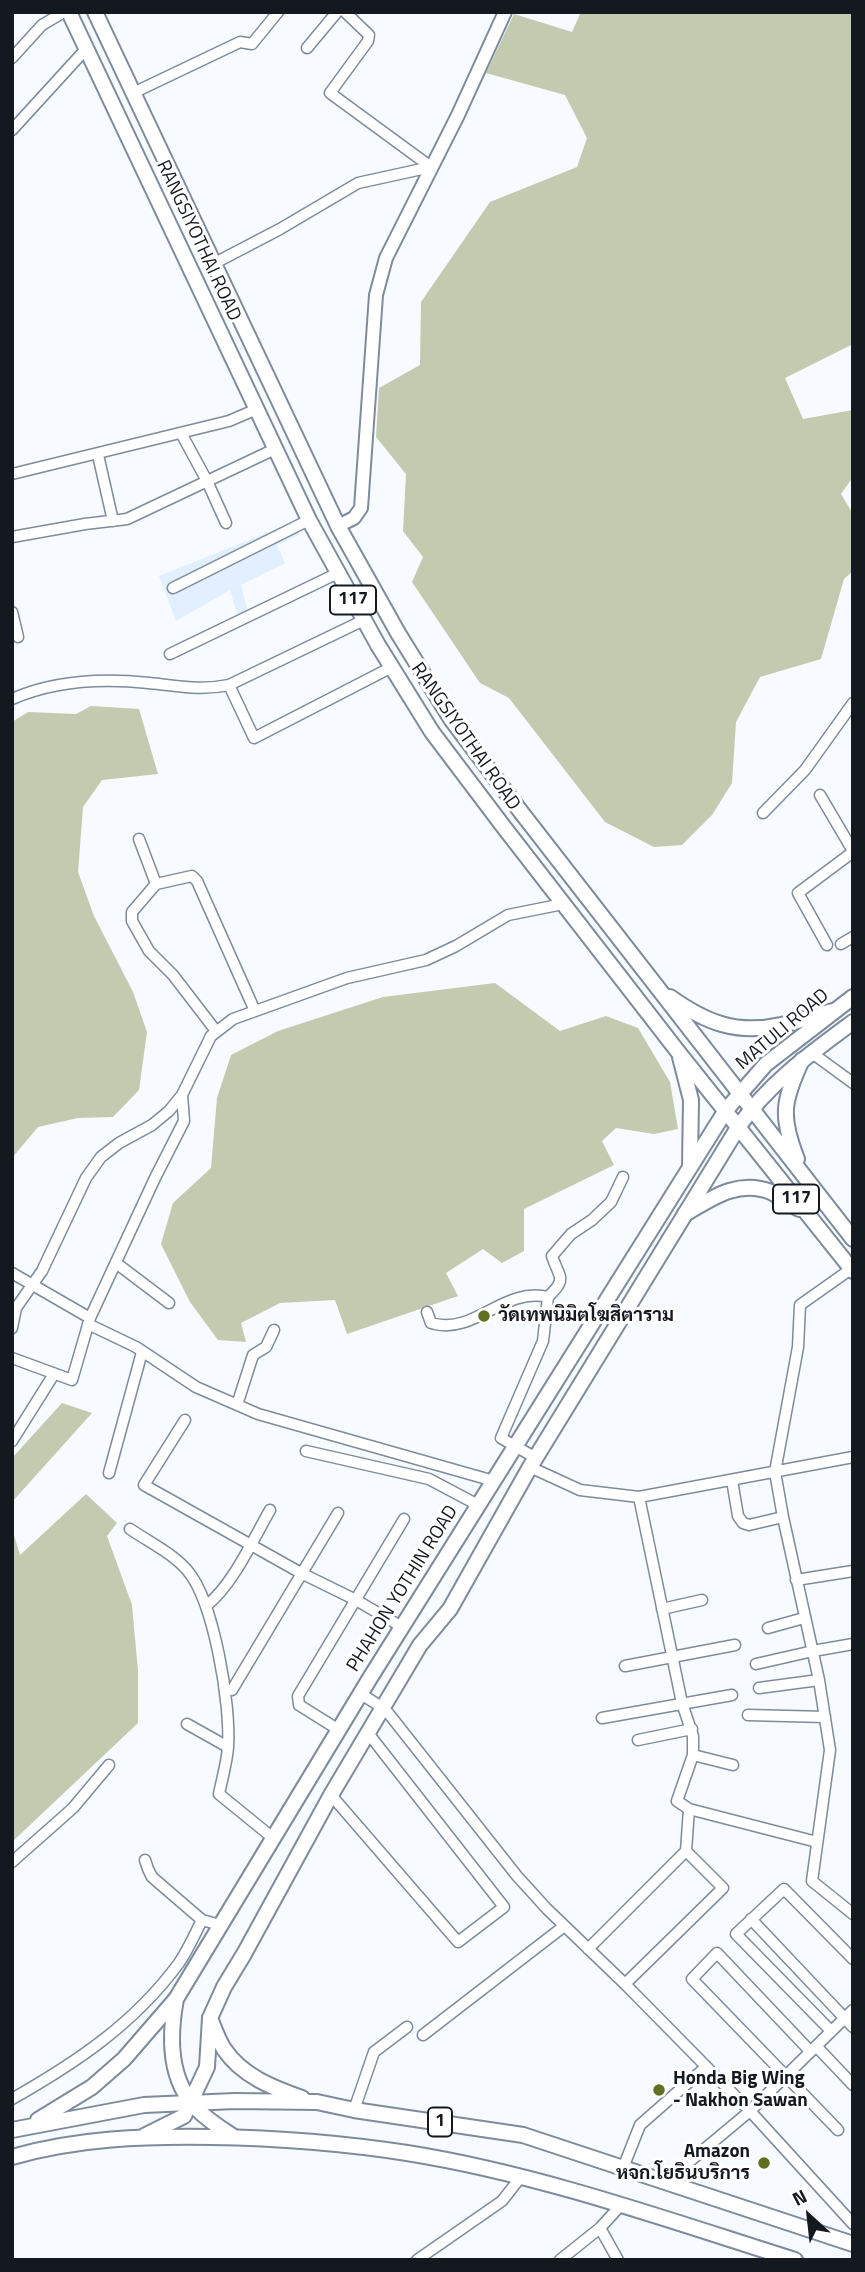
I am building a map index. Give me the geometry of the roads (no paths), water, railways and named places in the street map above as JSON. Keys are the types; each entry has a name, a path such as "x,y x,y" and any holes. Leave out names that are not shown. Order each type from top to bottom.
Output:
{"main road":[{"name":"RANGSIYOTHAI ROAD","path":"69,12 309,520 364,620 432,732 678,1053 852,1270"},
{"name":"RANGSIYOTHAI ROAD","path":"95,12 338,526 398,633 451,719 853,1239"},
{"path":"214,319 234,310"},
{"path":"657,988 690,1011 711,1022 732,1028 780,1026 833,1012"},
{"name":"MATULI ROAD","path":"726,1110 766,1064 853,997"},
{"name":"MATULI ROAD","path":"739,1126 751,1108 779,1079 853,1022"},
{"path":"678,1053 691,1100 690,1166"},
{"path":"803,1175 791,1145 784,1110 792,1082 807,1056"},
{"name":"PHAHON YOTHIN ROAD","path":"234,2137 200,2112 180,2084 171,2050 176,1999 402,1627 726,1110"},
{"path":"144,2136 184,2116 192,2103 207,2067 210,2018 224,1987 331,1795 420,1645 450,1609 533,1463 739,1126"},
{"path":"685,1214 736,1187 770,1192 807,1213"},
{"path":"27,2126 92,2087 124,2059 176,1999"},
{"path":"210,2018 224,2049 248,2075 278,2090 317,2102"},
{"name":"1","path":"12,2130 144,2105 235,2101 317,2102 523,2135 853,2244"},
{"name":"1","path":"12,2157 69,2144 144,2136 234,2137 334,2144 408,2153 520,2178 621,2205 795,2260"}],"street":[{"path":"12,58 42,25 64,12"},
{"path":"133,93 240,42 252,44 278,12"},
{"path":"307,48 337,12"},
{"path":"345,12 369,36 330,93 431,167"},
{"path":"338,526 354,519 361,508 376,295 386,258 458,115 505,12"},
{"path":"12,130 86,49"},
{"path":"213,264 280,229 358,183 431,167"},
{"path":"12,474 229,421 257,409"},
{"path":"181,433 226,523"},
{"path":"12,537 127,519 275,449"},
{"path":"98,455 113,521"},
{"path":"173,588 309,520"},
{"path":"170,654 338,573"},
{"path":"12,611 18,637"},
{"path":"12,699 29,691 89,680 146,682 206,689 229,685 364,620"},
{"path":"229,685 254,738 393,667"},
{"path":"762,813 806,770 853,703"},
{"path":"820,795 853,851 798,893 827,945"},
{"path":"139,839 156,884"},
{"path":"216,1031 173,975 149,951 132,921 132,912 156,884 192,876 197,881 255,1012"},
{"path":"12,1328 16,1308 42,1270 86,1178 101,1157 169,1111 182,1095 216,1031 233,1019 347,978 426,960 456,946 508,915 563,904"},
{"path":"841,944 853,937"},
{"path":"807,1056 853,1083"},
{"path":"12,1358 72,1380 89,1321 184,1121 182,1095"},
{"path":"623,1177 611,1202 592,1220 571,1234 552,1257 561,1273 561,1281 559,1287 548,1297 543,1341 501,1438 516,1447 533,1463 580,1490 639,1497 853,1457"},
{"path":"116,1263 169,1303"},
{"path":"852,1270 800,1305 798,1347 775,1472 819,1680 830,1750 812,1881 853,1914"},
{"path":"12,1273 136,1347 196,1388 258,1414 494,1481"},
{"path":"427,1312 431,1323 459,1324 517,1297 548,1297"},
{"path":"237,1405 253,1355 266,1347 274,1330"},
{"path":"108,1473 142,1352"},
{"path":"12,1441 54,1374"},
{"path":"185,1420 144,1485 402,1627"},
{"path":"306,1451 429,1479 478,1505"},
{"path":"732,1480 738,1516 743,1524 783,1517"},
{"path":"639,1497 682,1703 692,1729 693,1755 677,1801 689,1809 817,1842"},
{"path":"207,1605 217,1597 270,1510"},
{"path":"232,1690 338,1513"},
{"path":"340,1730 307,1711 297,1701 404,1520"},
{"path":"130,1529 186,1569 207,1605 224,1686 228,1746 219,1794 273,1838"},
{"path":"796,1580 853,1571"},
{"path":"662,1609 702,1601"},
{"path":"768,1628 804,1618"},
{"path":"756,1664 853,1644"},
{"path":"625,1666 735,1645"},
{"path":"759,1688 819,1680"},
{"path":"361,1694 383,1708 517,1876 563,1927 625,1984 750,2110 853,2224"},
{"path":"602,1718 732,1696"},
{"path":"748,1715 825,1717"},
{"path":"187,1724 228,1746"},
{"path":"638,1740 692,1729"},
{"path":"331,1795 458,1942 504,1908 368,1733"},
{"path":"693,1755 733,1765"},
{"path":"12,1862 73,1808 109,1765"},
{"path":"588,1949 686,1851 689,1809"},
{"path":"625,1984 723,1888 686,1851"},
{"path":"145,1860 152,1877 202,1920 220,1925"},
{"path":"831,2031 736,1934 784,1889 853,1959"},
{"path":"751,1919 853,2027"},
{"path":"12,2099 65,2069 122,2026 151,1998 181,1960 202,1920"},
{"path":"423,2035 563,1927"},
{"path":"838,2130 692,1979 718,1953 853,2085"},
{"path":"665,2182 750,2110 853,2010"},
{"path":"354,2110 374,2052 407,2027"},
{"path":"623,2168 640,2125 706,2067"},
{"path":"417,2260 502,2202 520,2178"},
{"path":"560,2260 600,2228 621,2205"},
{"path":"600,2228 618,2260"}],"place":[{"name":"วัดเทพนิมิตโฆสิตาราม","path":"484,1316"},
{"name":"Honda Big Wing - Nakhon Sawan","path":"659,2090"},
{"name":"Amazon หจก.โยธินบริการ","path":"764,2163"}]}
